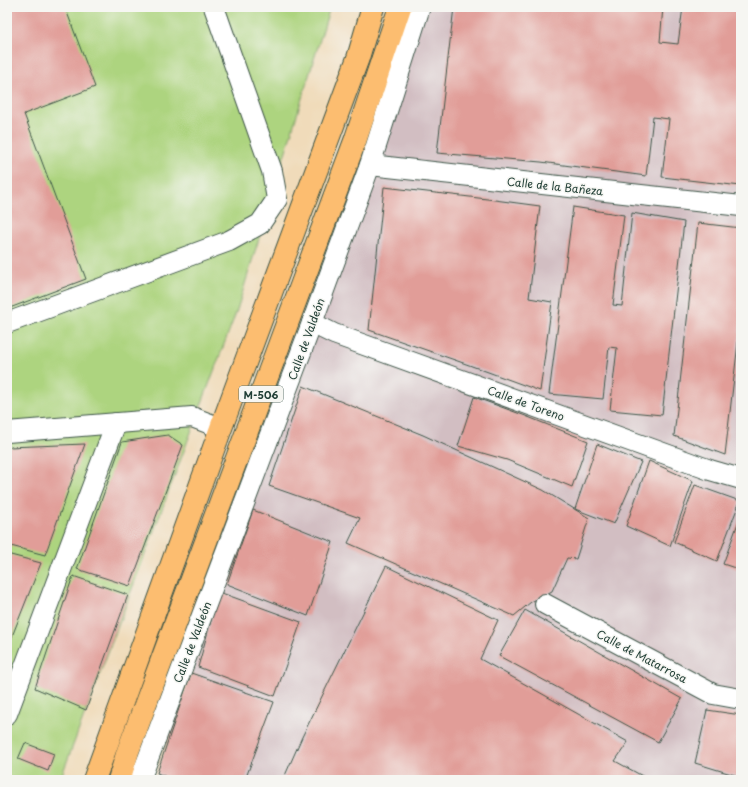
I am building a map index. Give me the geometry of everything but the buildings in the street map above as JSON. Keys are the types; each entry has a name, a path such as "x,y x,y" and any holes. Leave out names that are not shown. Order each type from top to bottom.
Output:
{"main road":[{"name":"M-506","path":"94,780 221,428 358,58 373,7"},
{"name":"M-506","path":"119,780 130,743 355,141 400,7"}],"street":[{"path":"7,323 229,241 260,224 277,199 272,171 214,7"},
{"name":"Calle de Valdeón","path":"140,780 370,166 420,7"},
{"name":"Calle de la Bañeza","path":"370,166 741,206"},
{"name":"Calle de Toreno","path":"312,323 334,334 710,470 741,479"},
{"path":"7,432 192,417 221,428"},
{"path":"7,714 116,423"},
{"name":"Calle de Matarrosa","path":"545,604 713,694 741,699"}],"shaded area":[{"path":"412,7 741,7 741,780 155,780 381,115"}],"green space":[{"path":"7,7 330,7 237,310 60,780 7,780"}]}
